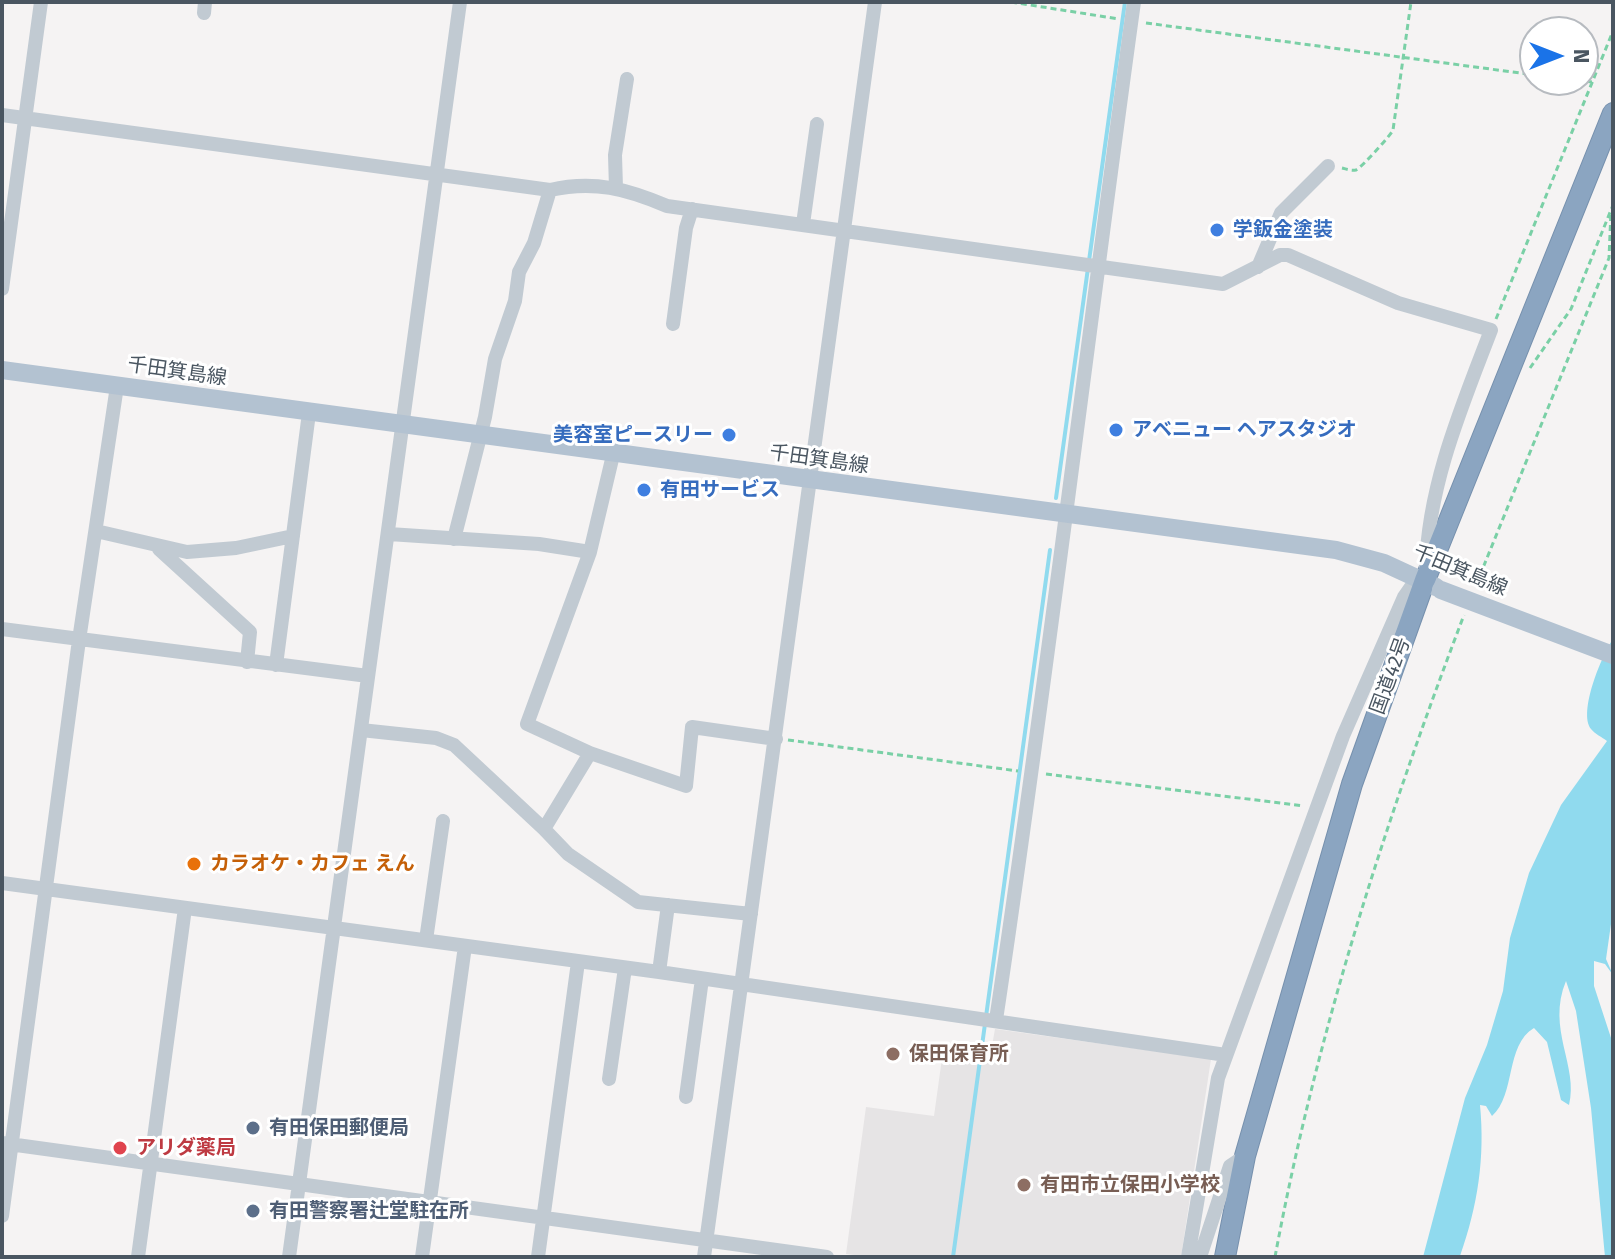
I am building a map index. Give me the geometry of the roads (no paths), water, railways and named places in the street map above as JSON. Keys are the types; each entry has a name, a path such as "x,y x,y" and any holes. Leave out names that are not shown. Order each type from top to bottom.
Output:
{"highway":[{"name":"国道42号","path":"1225,1257 1245,1156 1352,784 1613,113"}],"main road":[{"name":"千田箕島線","path":"2,370 479,437 1336,550 1613,655"}],"street":[{"path":"2,289 41,2"},
{"path":"289,1257 405,426 460,2"},
{"path":"704,1257 847,229 875,2"},
{"path":"996,1020 1068,516 1097,266 1134,2"},
{"path":"616,188 615,155 627,79"},
{"path":"2,115 550,190 570,185 616,188 667,206 1223,284 1280,255 1288,255 1398,303 1491,330 1452,432 1427,536 1428,583 1404,597 1343,736 1226,1055 1215,1092 1188,1257"},
{"path":"803,224 817,124"},
{"path":"1258,267 1281,213 1328,166"},
{"path":"454,539 495,359 515,301 519,272 534,243 550,190"},
{"path":"673,324 692,209"},
{"path":"2,1216 7,1144 117,386"},
{"path":"276,665 309,413"},
{"path":"613,455 590,552 527,724 590,753 686,786 692,727 776,739"},
{"path":"96,531 175,552 213,551 293,536"},
{"path":"389,534 539,544 590,552"},
{"path":"156,546 250,632 247,662"},
{"path":"2,629 368,676"},
{"path":"361,730 436,738 454,745 568,854 632,899 751,914"},
{"path":"544,829 590,753"},
{"path":"426,940 443,821"},
{"path":"2,883 659,972 1226,1055"},
{"path":"659,972 668,905"},
{"path":"138,1257 185,908"},
{"path":"422,1257 465,946"},
{"path":"538,1257 578,962"},
{"path":"609,1079 625,968"},
{"path":"686,1097 702,979"},
{"path":"7,1144 827,1257"},
{"path":"1200,1257 1230,1166 1245,1156"}],"water":[{"path":"1613,639 1613,910 1606,959 1613,975 1605,964 1594,961 1594,986 1613,1044 1613,1257 1605,1257 1591,1108 1576,1011 1566,981 1559,1015 1570,1076 1569,1105 1561,1100 1547,1042 1534,1028 1519,1046 1500,1107 1492,1116 1486,1106 1480,1105 1482,1144 1479,1181 1460,1256 1423,1257 1465,1098 1487,1045 1503,991 1510,938 1529,873 1561,805 1607,741 1591,729 1587,710 1598,670"}],"waterway":[{"path":"1056,498 1125,2"},
{"path":"953,1257 1050,550"}],"place":[{"name":"学鈑金塗装","path":"1217,230"},
{"name":"アベニュー ヘアスタジオ","path":"1116,430"},
{"name":"美容室ピースリー","path":"729,435"},
{"name":"有田サービス","path":"644,490"},
{"name":"カラオケ・カフェ えん","path":"194,864"},
{"name":"保田保育所","path":"893,1054"},
{"name":"有田保田郵便局","path":"253,1128"},
{"name":"アリダ薬局","path":"120,1148"},
{"name":"有田市立保田小学校","path":"1024,1185"},
{"name":"有田警察署辻堂駐在所","path":"253,1211"}]}
